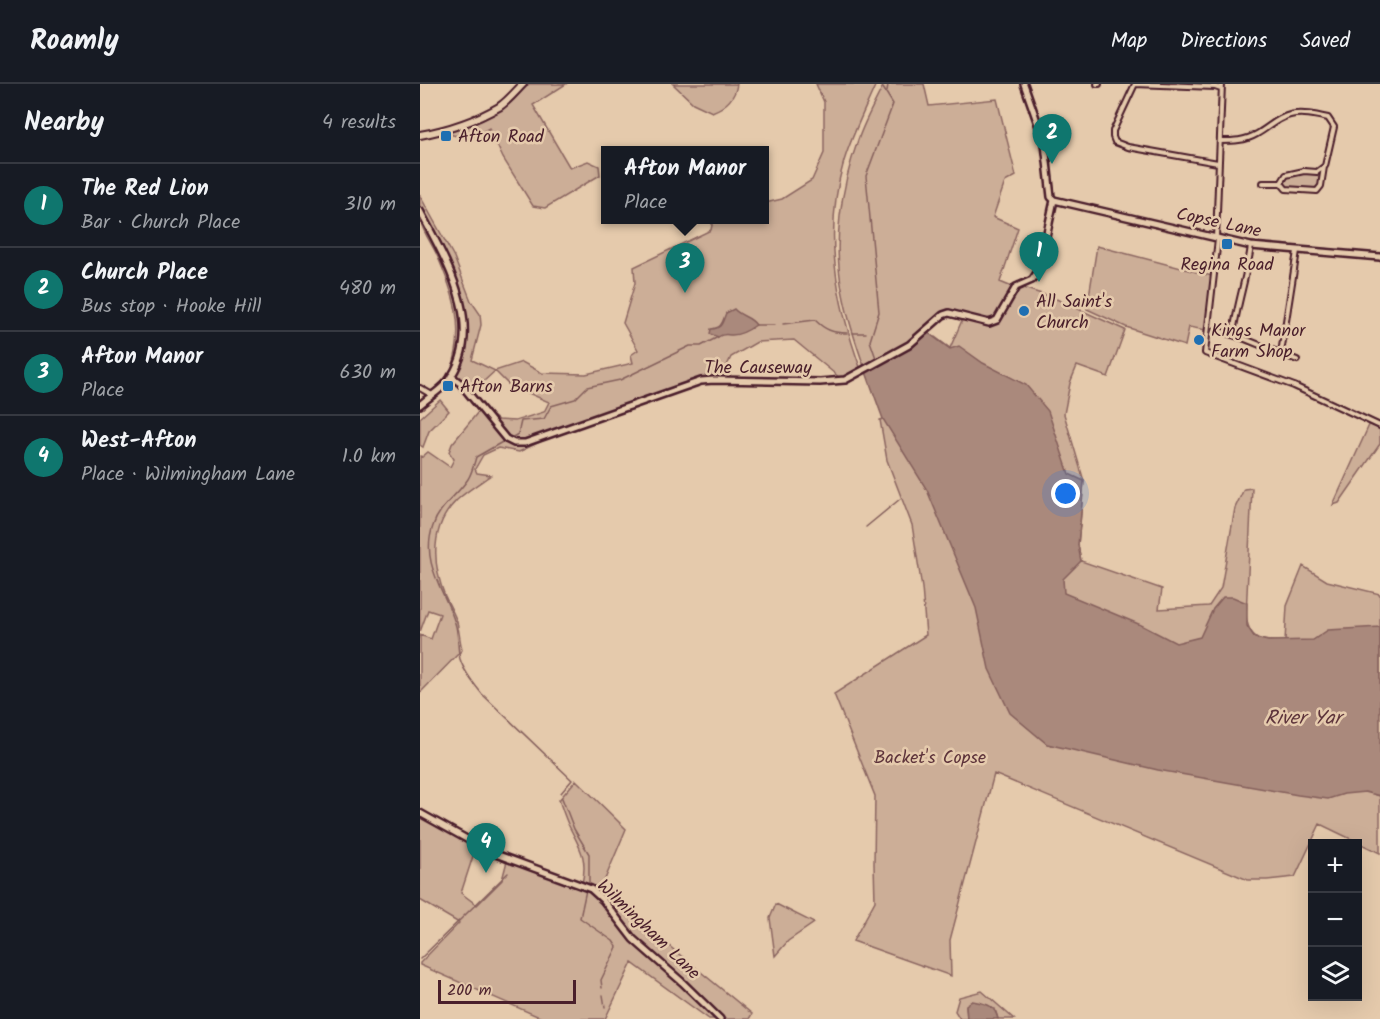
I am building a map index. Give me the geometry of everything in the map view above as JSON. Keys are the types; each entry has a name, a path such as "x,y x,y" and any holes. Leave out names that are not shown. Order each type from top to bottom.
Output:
{"main road":[{"path":"420,135 466,123 501,106 523,84"}],"street":[{"path":"1024,84 1045,144 1051,197 1054,200"},
{"path":"1218,163 1128,147 1115,142 1113,131 1135,84 1222,87 1217,238 1205,353 1294,386 1380,426"},
{"path":"1220,141 1243,140 1258,134 1271,123 1288,115 1305,113 1328,118 1334,127 1321,186 1317,191 1286,189 1281,183"},
{"path":"1281,183 1286,175 1304,171 1317,172 1325,166"},
{"path":"1263,183 1281,183"},
{"name":"Copse Lane","path":"1054,200 1251,246 1380,257"},
{"name":"The Causeway","path":"451,376 460,383 506,439 519,444 701,381 831,382 845,380 867,370 915,341 943,315 949,313 989,322 994,321 1013,290 1018,285 1032,280 1041,264 1054,200"},
{"path":"420,211 448,262 462,309 463,329 461,354 451,376 443,387 420,405"},
{"path":"1233,334 1240,291 1248,271 1251,246"},
{"path":"1281,352 1297,251"},
{"path":"1216,330 1233,334 1297,360"},
{"path":"420,388 432,395"},
{"name":"Wilmingham Lane","path":"420,813 500,856 591,889 603,900 633,939 720,1019"}],"green space":[{"path":"529,84 566,84 533,105 570,168 588,161 599,166 600,175 545,208 533,206 503,158 489,128 470,139 444,133 503,108"},
{"path":"673,84 737,84 729,102 712,112 693,103"},
{"path":"816,84 876,84 844,161 834,214 835,267 839,293 861,370 840,378 794,340 757,342 731,357 719,383 705,384 654,399 552,436 519,452 498,448 483,455 475,469 477,473 491,475 457,500 448,510 438,533 436,546 441,584 457,622 462,650 420,693 420,635 431,639 440,614 428,610 420,632 420,456 428,452 450,467 454,459 449,452 452,444 482,407 498,420 515,421 544,412 549,402 508,384 495,371 522,362 542,373 586,374 633,363 631,355 638,350 623,323 635,283 634,267 711,230 712,224 769,224 769,202 782,199 812,180 824,153 824,102"},
{"path":"882,84 924,84 929,106 997,99 1016,176 1005,182 993,217 1018,228 1000,282 1012,287 995,319 989,321 949,311 917,337 865,369 843,294 838,236 843,197 852,158 863,126"},
{"path":"1304,171 1317,172 1321,186 1317,191 1286,189 1281,183 1286,175"},
{"path":"420,196 454,257 471,301 480,314 481,325 472,360 495,371 471,393 451,371 458,340 456,311 448,282 421,223"},
{"path":"1097,246 1212,276 1206,330 1189,327 1185,346 1126,327 1087,309"},
{"path":"1020,287 1054,298 1125,330 1108,377 1077,366 1070,383 1064,414 1084,481 1078,545 1081,561 1162,589 1159,609 1209,606 1221,588 1235,508 1244,489 1252,488 1246,615 1250,630 1263,640 1285,641 1287,606 1303,566 1327,581 1380,594 1380,703 1323,661 1223,627 1112,685 919,340 935,337 950,348 963,318 994,324 1015,290"},
{"path":"440,400 449,411 429,431 423,447 420,445 420,418"},
{"name":"Backet's Copse","path":"883,419 897,426 985,559 1380,758 1380,853 1362,844 1362,839 1351,839 1320,824 1313,839 1308,839 1308,849 1295,877 1248,880 994,774 950,940 951,976 853,941 875,901 875,796 834,694 926,635 922,588 912,525 887,460 880,420"},
{"path":"1370,423 1380,428 1380,444 1339,503 1333,505"},
{"path":"576,780 626,829 603,884 597,890 613,900 752,1014 749,1019 709,1019 632,963 605,1019 544,1019 420,965 459,923 420,900 420,815 476,847 461,893 477,905 502,880 507,861 582,884 584,867 582,854 559,800"},
{"path":"776,904 814,923 788,941 775,956 770,918"},
{"path":"982,991 1014,1019 998,1019 995,1009 966,1006 967,1019 960,1019 955,1011 959,997"}],"water":[{"path":"734,309 756,325 735,335 718,337 710,334 711,329 722,324 726,313"},
{"name":"River Yar","path":"927,332 950,349 959,346 983,363 1026,385 1048,411 1069,474 1084,481 1078,545 1081,561 1063,579 1064,593 1141,625 1176,643 1200,637 1213,609 1223,597 1233,597 1247,603 1247,626 1255,638 1268,641 1313,640 1328,630 1380,627 1380,796 1365,792 1344,794 1328,799 1158,770 1047,744 1010,713 989,669 976,608 927,490 883,419 866,372"},
{"path":"972,1001 992,1008 998,1019 967,1019 966,1005"}],"waterway":[{"path":"887,92 888,84"},
{"path":"877,361 870,341 879,312 866,176 893,104 883,88"},
{"path":"783,324 815,320 830,330 847,333"},
{"path":"756,325 774,325"},
{"path":"853,333 866,333"},
{"path":"511,438 518,434 521,421 544,419 551,406 575,399 587,387 620,380 690,346 701,346 718,337"},
{"path":"504,441 476,457 468,479 436,519 430,539 432,565 455,623 459,655 464,669 482,694 572,780 561,793"},
{"path":"866,527 900,499"},
{"path":"562,798 574,829 589,854 589,884"},
{"path":"420,959 508,873"},
{"path":"586,890 580,918 613,941 617,947 601,980 602,988"},
{"path":"603,995 605,1007"}],"place":[{"name":"Afton Road","path":"446,136"},
{"name":"Church Place","path":"1052,164"},
{"name":"Regina Road","path":"1227,244"},
{"name":"The Red Lion","path":"1039,282"},
{"name":"Afton Manor","path":"685,293"},
{"name":"All Saint's Church","path":"1024,311"},
{"name":"Kings Manor Farm Shop","path":"1199,340"},
{"name":"Afton Barns","path":"448,386"},
{"name":"West-Afton","path":"486,873"}]}
